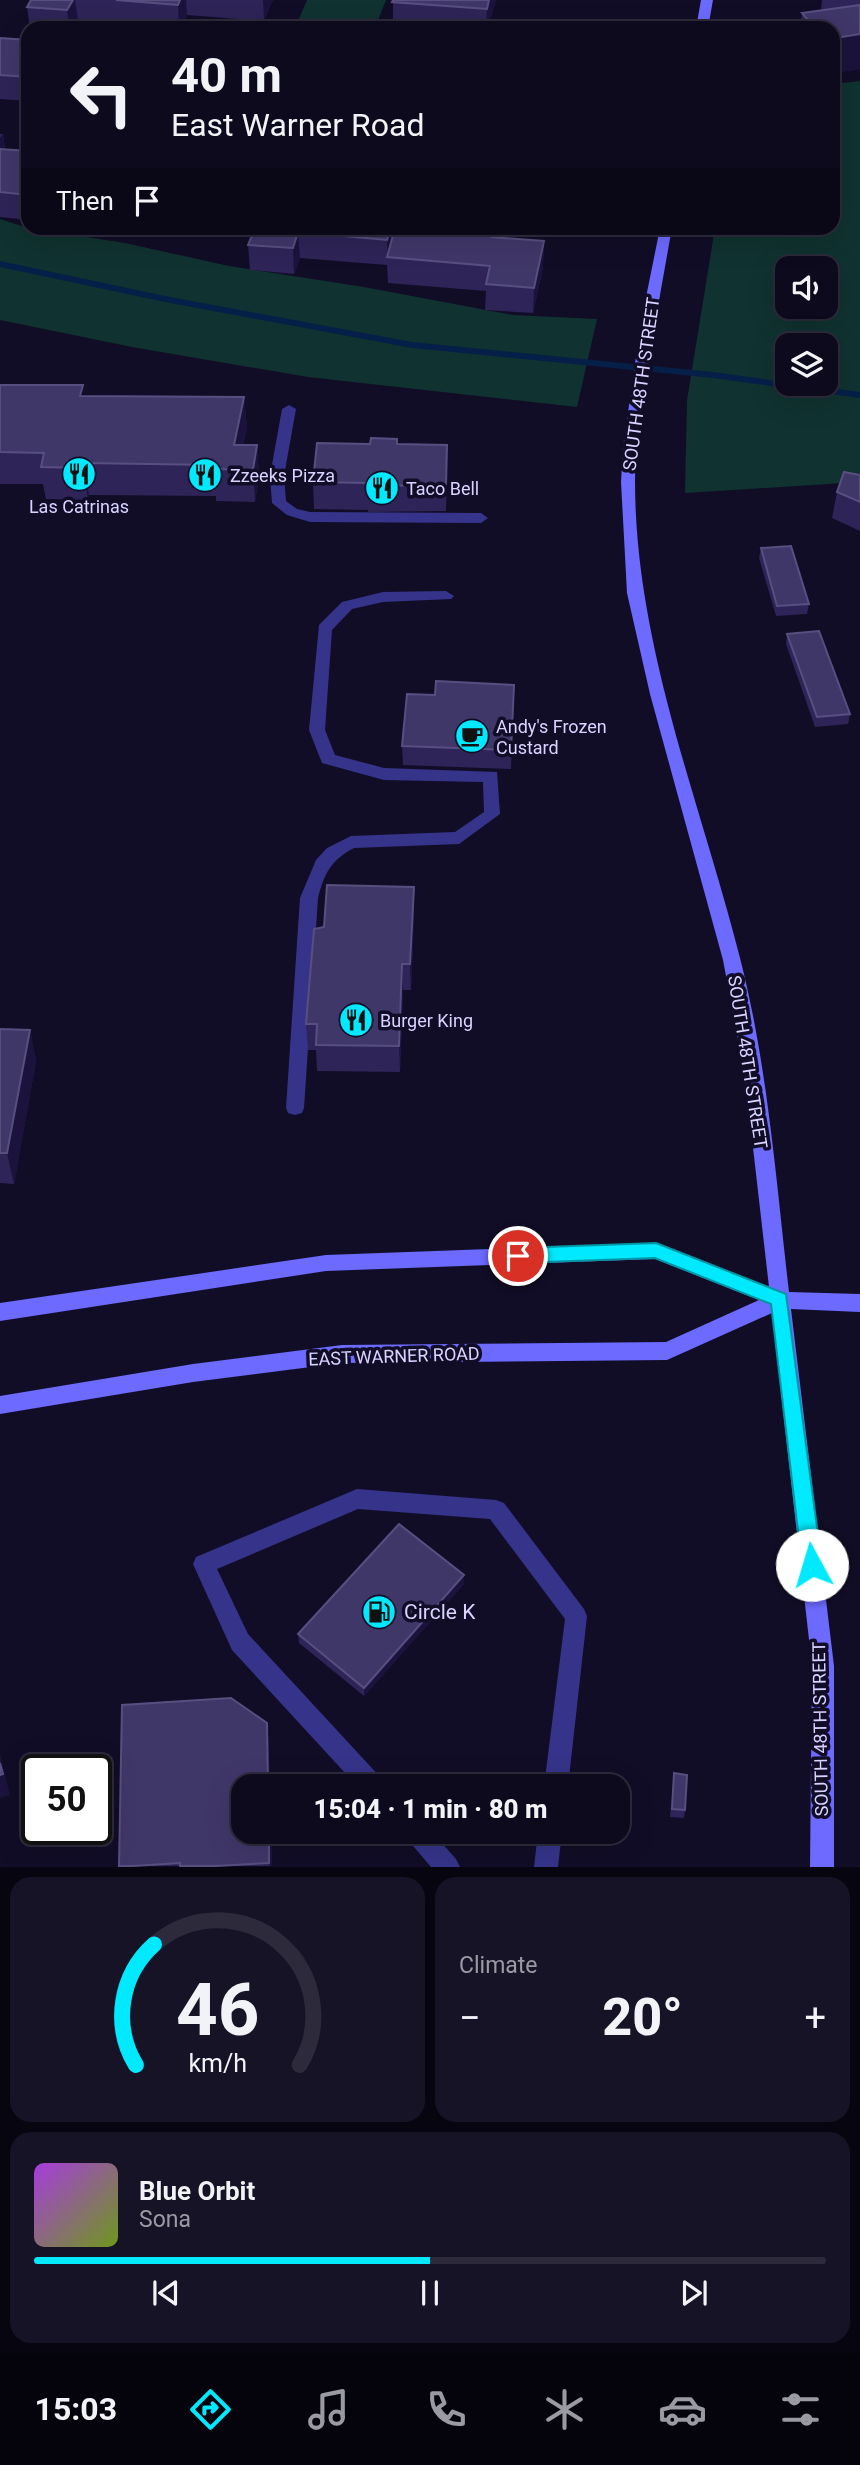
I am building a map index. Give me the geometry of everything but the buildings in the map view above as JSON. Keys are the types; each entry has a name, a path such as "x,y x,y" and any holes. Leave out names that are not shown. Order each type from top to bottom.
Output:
{"main road":[{"path":"703,21 707,0"},
{"name":"SOUTH 48TH STREET","path":"665,235 630,447 628,482 635,593 643,636 732,960 745,1022 823,1666 822,1867"},
{"name":"EAST WARNER ROAD","path":"0,1312 326,1263 656,1251 780,1300 860,1303"},
{"name":"EAST WARNER ROAD","path":"0,1405 180,1375 342,1354 667,1351 780,1300"}],"lane":[{"path":"289,409 277,476 279,503 292,512 310,517 481,518"},
{"path":"295,1108 309,898 318,866 336,849 351,842 459,838 492,814 491,776 384,774 328,759 317,730 324,629 347,605 383,597 446,596"},
{"path":"362,1774 240,1642 204,1564 357,1499 496,1510 576,1616 557,1774"},
{"path":"427,1844 448,1867"},
{"path":"546,1867 549,1844"}],"green space":[{"path":"307,0 386,0 378,21 298,21"},
{"path":"860,81 860,482 685,493 687,400 714,235 840,235 840,83"},
{"path":"0,219 21,226 21,235 73,235 125,243 229,266 364,287 513,315 597,319 577,407 308,377 132,347 0,320"}],"waterway":[{"path":"0,264 165,299 412,345 713,375 860,395"}],"place":[{"name":"Las Catrinas","path":"79,474"},
{"name":"Zzeeks Pizza","path":"205,475"},
{"name":"Taco Bell","path":"382,488"},
{"name":"Andy's Frozen Custard","path":"472,736"},
{"name":"Burger King","path":"356,1020"},
{"name":"Circle K","path":"379,1612"}],"route":[{"path":"518,1256 656,1251 780,1300 812,1565"}]}
